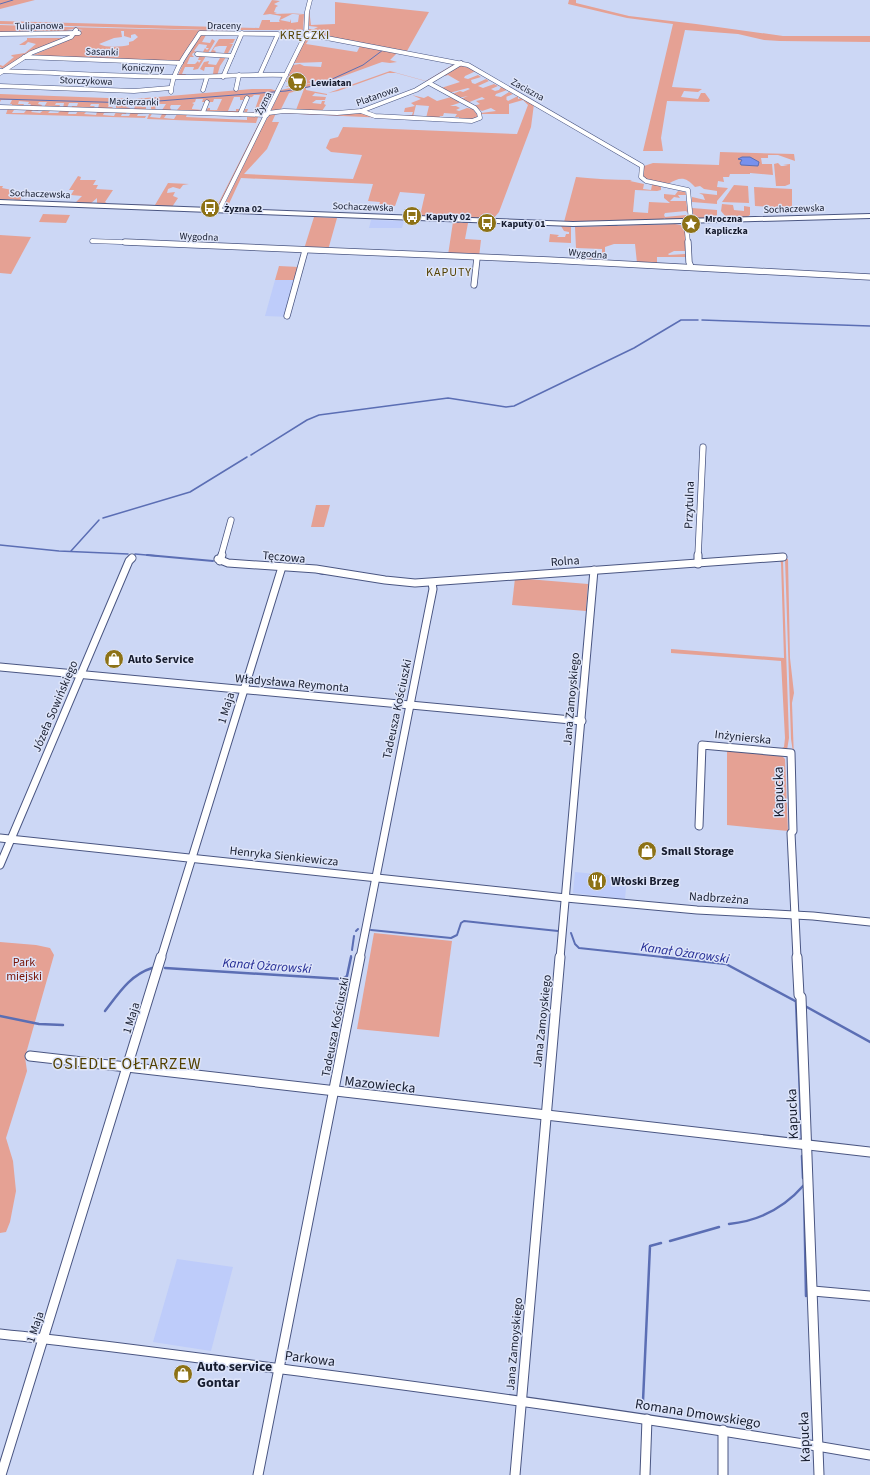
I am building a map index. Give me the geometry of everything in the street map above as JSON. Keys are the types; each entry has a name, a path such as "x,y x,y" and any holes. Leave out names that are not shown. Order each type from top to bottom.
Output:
{"street":[{"name":"Żyzna","path":"219,210 306,34 307,12 310,0"},
{"name":"Tulipanowa","path":"0,34 76,32 71,38 24,57"},
{"name":"Draceny","path":"200,34 279,34 260,74"},
{"name":"Storczykowa","path":"0,86 134,91 170,90 181,63 200,34"},
{"path":"223,76 242,34"},
{"name":"Zaciszna","path":"306,34 461,63 531,100 629,160 642,166 641,177 646,181 688,190 689,221"},
{"path":"197,54 232,56"},
{"path":"0,72 24,57"},
{"name":"Sasanki","path":"24,57 181,63"},
{"name":"Platanowa","path":"267,114 284,111 337,114 361,111 389,102 428,83 461,63"},
{"name":"Koniczyny","path":"0,72 175,77 260,74 286,75"},
{"path":"236,88 239,75"},
{"path":"204,90 207,77"},
{"path":"361,111 375,116 472,121 480,118 475,108 428,83"},
{"path":"240,114 247,98"},
{"path":"203,112 207,102"},
{"name":"Macierzanki","path":"0,107 267,114"},
{"name":"Sochaczewska","path":"0,202 573,224 870,216"},
{"path":"689,221 689,262 692,267"},
{"name":"Wygodna","path":"92,241 692,267 870,277"},
{"path":"287,316 305,251"},
{"path":"474,285 477,258"},
{"name":"Przytulna","path":"698,564 703,446"},
{"name":"Tęczowa","path":"231,520 219,560 328,571 350,575"},
{"name":"Rolna","path":"350,575 432,583 441,581 783,557"},
{"name":"Józefa Sowińskiego","path":"0,865 128,561 132,558"},
{"name":"1 Maja","path":"2,1475 282,567"},
{"name":"Jana Zamoyskiego","path":"514,1475 545,1116 582,721 594,570"},
{"name":"Tadeusza Kościuszki","path":"258,1475 431,602 433,589 432,583"},
{"name":"Władysława Reymonta","path":"0,667 582,721"},
{"name":"Inżynierska","path":"699,826 702,745 792,753"},
{"name":"Kapucka","path":"792,753 793,831 791,834 799,995 802,997 814,1291 819,1475"},
{"name":"Henryka Sienkiewicza","path":"0,838 566,898"},
{"name":"Nadbrzeżna","path":"566,898 697,910 794,914 870,922"},
{"name":"Mazowiecka","path":"30,1056 334,1092 870,1152"},
{"path":"814,1291 870,1296"},
{"name":"Parkowa","path":"0,1334 279,1368 521,1400"},
{"name":"Romana Dmowskiego","path":"521,1400 722,1430 870,1455"},
{"path":"645,1475 647,1419"},
{"path":"722,1430 723,1475"}],"shaded area":[{"path":"371,220 404,221 402,228 369,228"},
{"path":"275,280 299,280 289,317 265,316"},
{"path":"575,872 627,877 625,899 573,893"},
{"path":"177,1259 233,1267 211,1351 153,1342"}],"green space":[{"path":"0,0 35,0 0,9"},
{"path":"272,0 280,1 274,4 278,6 274,12 277,13 274,14 303,13 292,14 280,20 290,22 291,19 291,23 298,22 299,15 294,15 304,14 303,30 209,30 0,24 0,21 259,28 262,20 280,22 279,21 281,16 270,14 263,15"},
{"path":"569,0 576,0 576,3 629,16 783,36 870,36 870,42 764,40 738,34 685,30 672,87 702,89 698,92 684,91 681,97 698,99 701,93 705,93 710,100 709,102 667,101 661,138 663,151 643,151 673,24 627,18 568,4"},
{"path":"335,2 429,12 407,51 307,34 308,29 318,27 309,26 309,9 311,25 335,24"},
{"path":"0,25 282,32 200,32 180,61 31,56 71,39 78,31 83,30 0,32","holes":["121,31 124,31 124,36 131,38 131,35 135,34 138,37 129,42 129,45 126,46 109,47 99,44 114,38 122,37"]},
{"path":"201,35 206,35 202,42 210,43 212,39 215,41 208,53 199,53 203,52 205,48 207,50 209,48 206,48 207,45 199,44 194,51 197,52 193,53 192,55 194,57 190,57 187,64 195,64 198,61 199,63 201,60 198,60 199,57 196,57 197,56 206,56 198,69 193,70 194,67 185,67 182,74 186,74 185,76 178,75 183,64"},
{"path":"306,36 311,36 306,44 357,52 360,46 458,63 429,82 396,73 388,73 338,91 328,93 390,71 426,81 454,64 397,53 390,60 397,62 382,62 306,88 306,90 327,94 315,93 312,96 326,97 325,100 316,100 312,103 321,104 322,101 325,101 324,104 326,105 322,111 270,112 281,90 317,82 309,80 311,83 285,87 307,81 305,79 286,82 293,65 300,64 304,66 321,67 322,62 294,63","holes":["304,89 296,110 281,109 289,93"]},
{"path":"27,38 66,38 23,56 3,69 0,67 0,65 3,66 14,57 11,56 12,55 25,53 36,44 28,42 25,45 19,45 27,40"},
{"path":"219,39 235,39 233,43 229,43 233,44 227,55 220,54 224,53 227,46 215,47 213,50 216,51 215,52 217,54 210,53"},
{"path":"218,57 226,57 220,66 217,76 213,74 214,67 205,67 204,71 200,69 204,62 209,61 208,64 216,65 220,58"},
{"path":"461,65 476,71 465,76 464,78 468,79 478,75 481,77 471,80 472,83 475,84 486,79 489,81 478,86 483,88 494,84 498,86 491,89 495,91 499,90 501,87 507,90 496,94 495,96 501,97 509,92 513,94 506,97 508,101 518,96 518,99 523,97 534,103 531,127 499,212 493,219 420,216 425,194 400,192 395,206 379,205 380,202 368,201 373,184 241,178 227,208 339,213 223,208 264,123 271,113 276,113 359,113 371,116 472,121 480,119 481,113 496,111 491,108 482,111 473,106 480,104 476,101 485,99 482,97 467,103 460,99 468,96 458,98 452,94 470,89 468,88 449,93 441,88 460,82 448,75 445,76 444,74","holes":["523,100 528,105 517,134 343,127 338,137 330,139 326,148 331,152 362,155 353,179 244,174 267,149 279,122 272,122 276,113 475,122 482,118 482,114 509,114 509,104"]},
{"path":"252,89 271,89 277,91 270,93 260,113 244,112 245,109 248,109 247,112 254,112 260,95 254,95 252,97 244,98 243,100 240,100 240,97 234,97 228,111 236,111 236,109 239,109 239,112 235,113 208,112 206,110 210,108 210,110 217,110 222,99 214,99 213,102 202,102 203,99 196,99 195,102 192,103 194,104 192,109 202,110 198,111 177,110 181,105 171,105 171,110 162,110 166,104 158,104 155,108 157,110 151,109 151,105 143,105 141,107 146,107 146,109 134,110 135,105 127,105 126,107 130,108 129,110 116,109 116,105 109,105 108,107 113,107 111,109 98,109 99,104 91,104 90,106 95,106 93,108 71,108 72,106 77,106 78,103 69,103 67,108 63,108 64,103 56,103 55,105 60,105 59,107 44,107 47,102 39,102 38,104 42,105 41,107 30,106 31,104 28,104 29,102 19,101 18,104 24,104 23,106 12,106 12,104 10,104 12,100 1,100 0,102 0,94 134,99"},
{"path":"412,95 424,98 428,96 437,101 451,97 459,103 450,106 460,108 456,110 459,111 467,108 473,109 478,116 478,119 459,119 459,117 455,117 457,114 444,113 443,116 440,116 439,118 426,118 429,106 416,105 413,117 403,116 412,115 413,112 404,112 405,108 415,106 411,103 421,99"},
{"path":"8,108 21,109 14,110 12,113 24,113 28,108 39,109 38,111 33,110 31,112 40,113 45,109 57,110 50,111 48,113 58,113 61,110 74,111 69,111 68,114 76,114 78,111 91,111 84,114 96,115 97,112 95,111 111,111 110,113 104,113 103,115 114,116 116,112 127,112 121,116 129,116 131,112 143,112 143,114 138,114 137,116 146,116 145,118 6,114"},
{"path":"150,112 153,112 150,117 160,118 162,114 168,112 164,118 174,119 177,114 187,114 186,117 247,120 247,117 244,117 244,115 255,115 258,117 256,123 147,119"},
{"path":"259,123 261,123 219,207 216,208"},
{"path":"720,152 794,154 795,161 778,155 768,155 768,158 761,158 762,164 772,164 773,175 750,173 730,174 729,177 723,177 724,182 718,181 717,187 728,188 717,201 717,204 692,202 692,197 705,200 703,195 699,193 717,195 717,191 704,189 700,186 695,187 685,179 679,179 668,184 648,180 643,177 644,166 653,163 719,165"},
{"path":"778,163 781,166 788,166 783,165 790,164 790,184 785,186 776,186 774,164"},
{"path":"78,176 81,177 80,180 96,180 93,185 98,185 96,189 113,190 105,202 108,204 155,205 168,183 189,184 183,185 180,189 173,187 168,189 167,193 175,192 173,196 178,198 172,207 97,204 97,198 90,204 75,203 82,196 71,195 74,190 69,190"},
{"path":"576,177 632,180 630,181 644,184 643,189 651,190 652,185 658,185 661,187 661,190 657,191 635,190 633,212 648,213 649,202 670,203 664,198 664,194 675,195 678,191 685,192 686,195 678,195 680,198 674,197 670,201 686,201 688,213 686,211 665,213 664,215 665,217 686,215 686,219 668,220 664,218 663,221 564,222"},
{"path":"734,185 748,186 749,203 722,202"},
{"path":"0,186 3,186 2,188 12,190 8,196 19,196 22,194 20,201 12,199 0,200"},
{"path":"754,187 792,189 792,208 755,206"},
{"path":"722,204 733,205 734,210 744,211 744,206 750,207 750,215 747,217 727,218 721,211"},
{"path":"692,208 717,210 717,218 697,219 693,215"},
{"path":"43,214 70,215 66,223 39,222"},
{"path":"314,217 337,218 328,250 304,249"},
{"path":"453,222 468,223 465,239 481,240 479,257 448,255"},
{"path":"675,224 685,226 686,251 674,251 668,254 685,254 686,257 657,257 657,264 637,263 635,244 614,244 605,247 605,264 580,261 576,258 575,251 586,251 586,255 595,257 595,255 598,256 598,254 602,252 602,249 576,248 575,227"},
{"path":"561,226 571,227 571,243 549,242 550,234 559,235 557,237 565,237 566,234 569,234 569,232 564,231"},
{"path":"0,235 31,237 11,274 0,273"},
{"path":"279,266 299,267 295,280 275,280"},
{"path":"316,505 330,505 324,527 311,527"},
{"path":"785,558 788,559 790,658 794,693 792,703 794,759 791,739"},
{"path":"779,559 782,559 783,561 789,738 787,750 780,749 784,747 785,738 781,661 671,653 671,649 784,658 781,563"},
{"path":"515,578 588,584 586,611 512,605"},
{"path":"727,750 781,755 785,759 788,831 727,825"},
{"path":"374,933 452,941 439,1037 357,1029"},
{"name":"Park miejski","path":"0,942 36,945 50,948 54,955 25,1057 27,1071 6,1138 13,1161 16,1191 10,1222 6,1232 0,1233"}],"water":[{"path":"742,157 750,157 759,162 758,166 741,165 740,163 742,160 738,159"}],"waterway":[{"path":"0,4 13,0"},
{"path":"0,99 133,103 286,91 319,85 363,65 383,50"},
{"path":"607,225 617,225"},
{"path":"251,455 307,420 319,415 448,398 506,407 514,406 634,348 681,320 698,320"},
{"path":"702,320 870,326"},
{"path":"103,518 190,492 247,457"},
{"path":"71,551 99,520"},
{"path":"0,545 59,551 128,554"},
{"path":"135,554 158,556"},
{"path":"147,555 158,556"},
{"path":"158,556 213,561"},
{"path":"319,573 323,574"},
{"name":"Kanał Ożarowski","path":"371,930 451,938 457,935 461,923 464,921 558,931"},
{"name":"Kanał Ożarowski","path":"571,933 575,944 579,948 672,958"},
{"name":"Kanał Ożarowski","path":"352,950 354,936"},
{"name":"Kanał Ożarowski","path":"165,968 342,979 347,976 351,957"},
{"name":"Kanał Ożarowski","path":"663,957 672,958"},
{"name":"Kanał Ożarowski","path":"672,958 726,964 796,1001"},
{"name":"Kanał Ożarowski","path":"105,1011 120,991 131,980 137,975 152,968"},
{"path":"796,1001 802,1141"},
{"name":"Kanał Ożarowski","path":"805,1006 870,1042"},
{"name":"Kanał Ożarowski","path":"0,1016 39,1024 63,1025"},
{"path":"802,1156 803,1178"},
{"path":"729,1224 751,1220 770,1212 788,1200 804,1185"},
{"path":"804,1189 806,1296"},
{"path":"670,1241 719,1227"},
{"path":"643,1401 650,1246 661,1243"}],"place":[{"name":"Lewiatan","path":"297,82"},
{"name":"Żyzna 02","path":"210,208"},
{"name":"Kaputy 02","path":"412,216"},
{"name":"Kaputy 01","path":"487,223"},
{"name":"Mroczna Kapliczka","path":"691,224"},
{"name":"Auto Service","path":"114,659"},
{"name":"Small Storage","path":"647,851"},
{"name":"Włoski Brzeg","path":"597,881"},
{"name":"Auto service Gontar","path":"183,1374"}],"district":[{"name":"KRĘCZKI","path":"305,35"},
{"name":"KAPUTY","path":"449,272"},
{"name":"OSIEDLE OŁTARZEW","path":"127,1063"}]}
